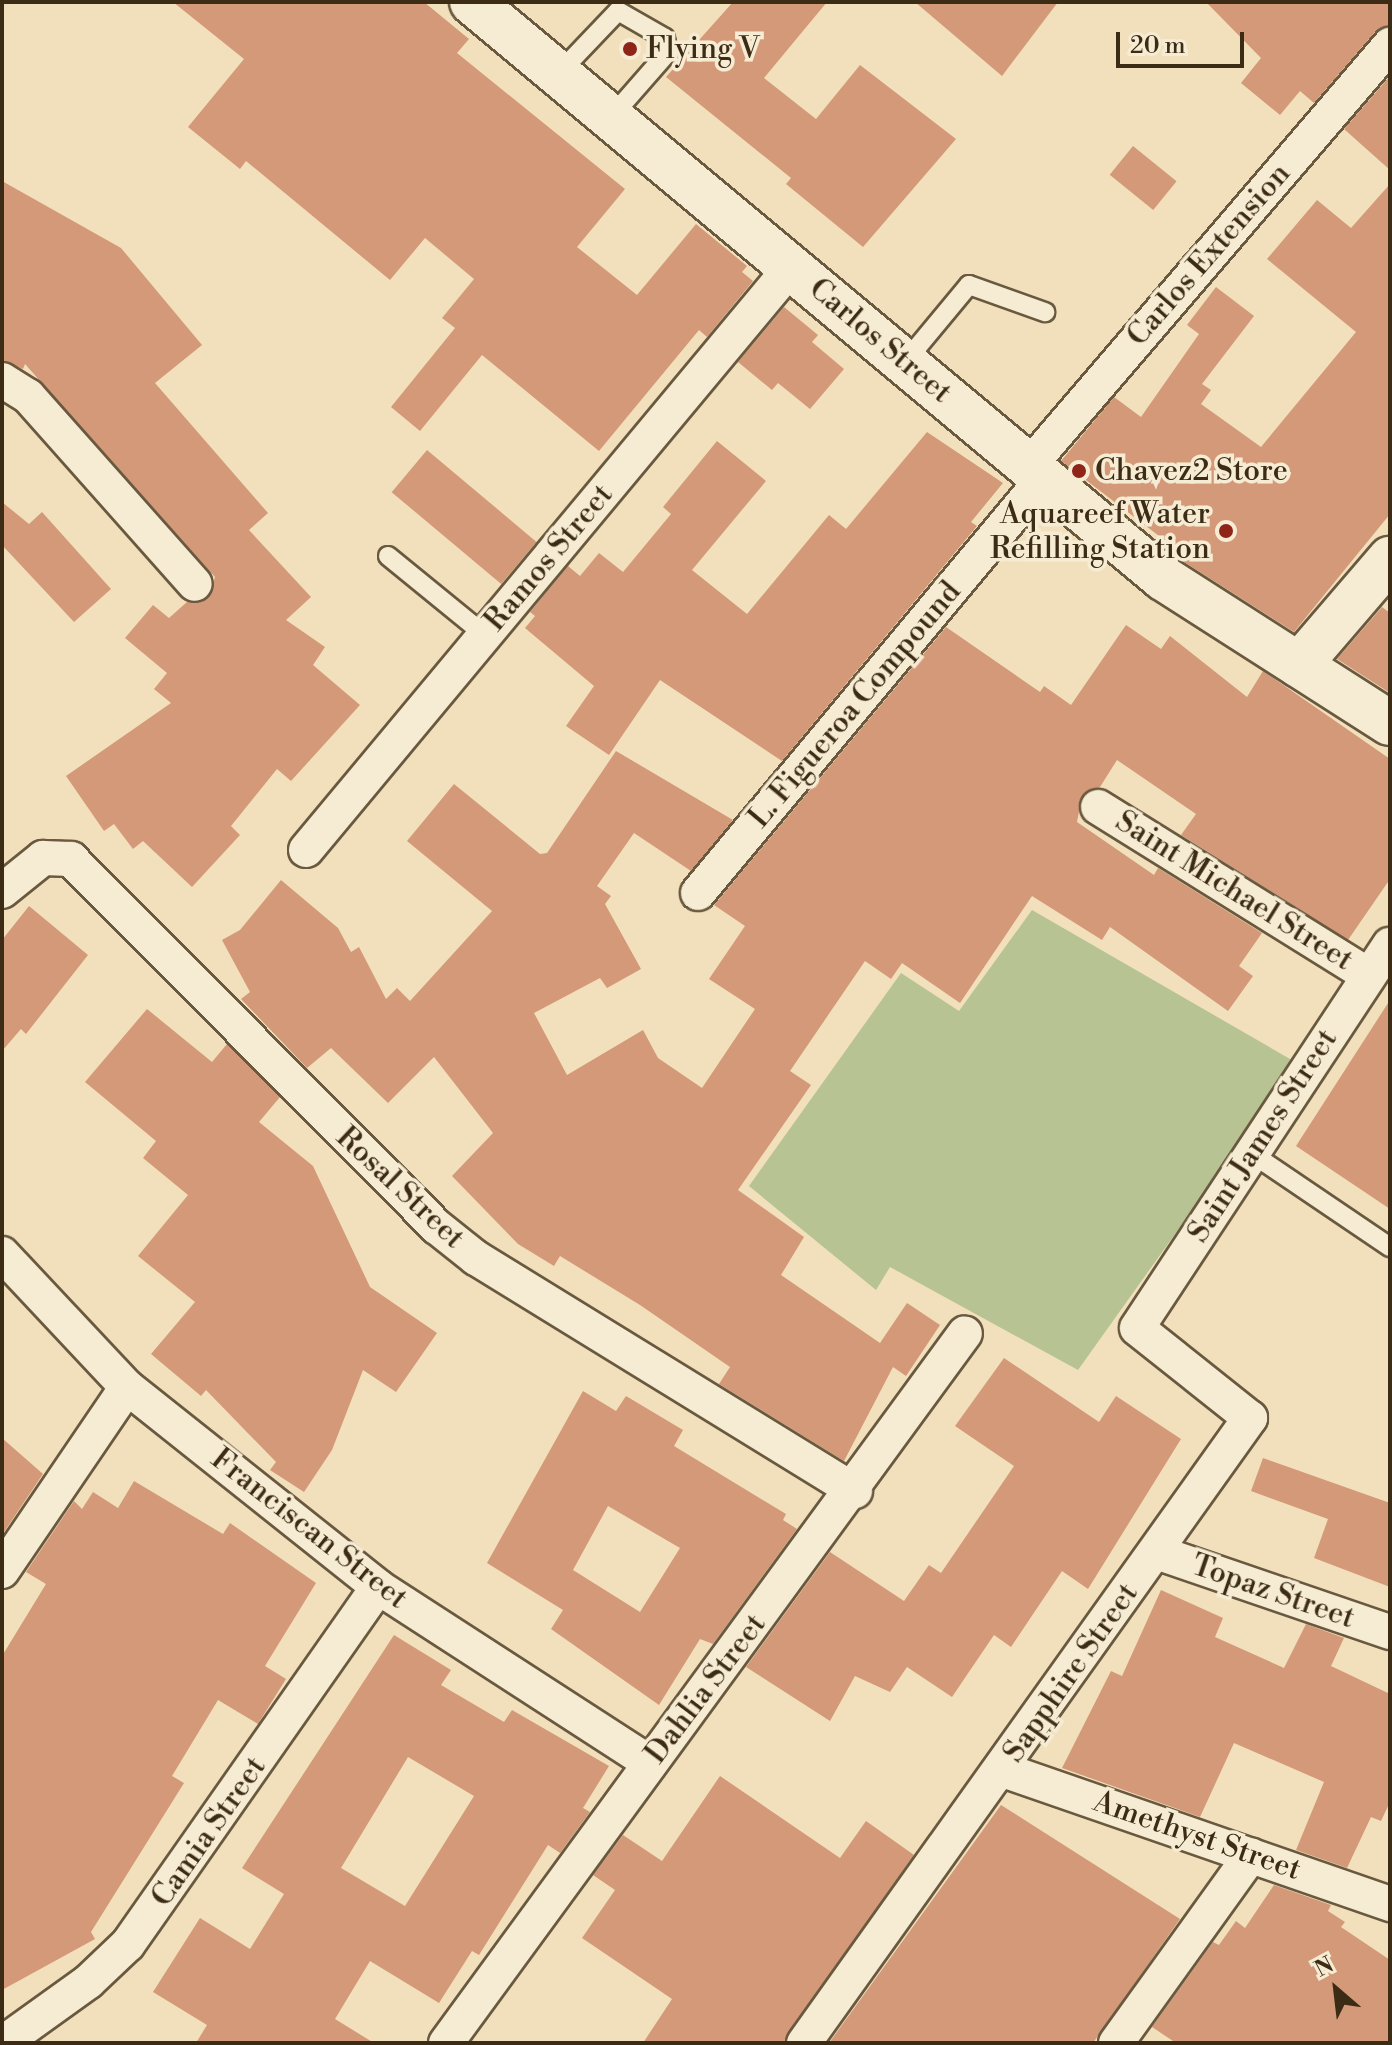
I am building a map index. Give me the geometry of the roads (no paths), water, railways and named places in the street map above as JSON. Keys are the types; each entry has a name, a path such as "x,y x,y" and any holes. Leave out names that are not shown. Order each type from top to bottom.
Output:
{"street":[{"name":"Carlos Street","path":"472,2 1163,578 1390,723"},
{"name":"Carlos Extension","path":"1036,472 1390,45"},
{"name":"Ramos Street","path":"306,850 792,266"},
{"path":"2,380 28,396 195,584"},
{"name":"L. Figueroa Compound","path":"698,893 1036,472"},
{"path":"1299,665 1390,559"},
{"name":"Saint Michael Street","path":"1098,807 1369,976"},
{"name":"Rosal Street","path":"2,891 43,858 71,859 437,1227 476,1258 855,1491"},
{"name":"Saint James Street","path":"1137,1328 1390,945"},
{"name":"Franciscan Street","path":"2,1254 127,1387 378,1587 650,1763"},
{"name":"Sapphire Street","path":"804,2043 1003,1770 1250,1418 1137,1328"},
{"name":"Dahlia Street","path":"446,2043 650,1763 855,1491 965,1333"},
{"path":"2,1571 127,1387"},
{"name":"Topaz Street","path":"1156,1552 1390,1632"},
{"name":"Camia Street","path":"3,2043 88,1982 128,1944 378,1587"},
{"name":"Amethyst Street","path":"1003,1770 1390,1904"},
{"path":"1116,2043 1251,1855"}],"lane":[{"path":"558,74 618,11 665,38 668,52 611,117"},
{"path":"905,362 969,285 1045,312"},
{"path":"388,556 485,635"},
{"path":"1251,1153 1390,1247"}],"place":[{"name":"Flying V","path":"630,49"},
{"name":"Chavez2 Store","path":"1079,471"},
{"name":"Aquareef Water Refilling Station","path":"1226,531"}]}
